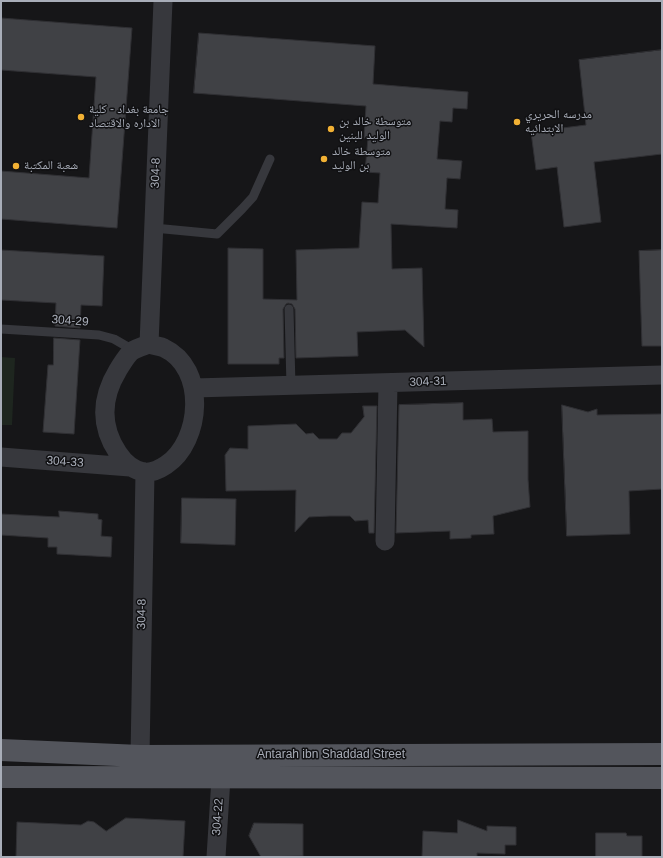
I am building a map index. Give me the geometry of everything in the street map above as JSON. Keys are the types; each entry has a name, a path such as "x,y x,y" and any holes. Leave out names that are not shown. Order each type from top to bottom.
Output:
{"main road":[{"name":"Antarah ibn Shaddad Street","path":"1,750 140,756 662,754"},
{"name":"Antarah ibn Shaddad Street","path":"1,777 662,778"}],"street":[{"name":"304-8","path":"141,347 154,228 163,1"},
{"path":"141,347 164,348 175,356 183,366 194,388 195,400 193,422 190,432 185,444 170,462 159,470 137,470 120,457 106,431 104,417 108,389 122,362 141,347"},
{"name":"304-31","path":"194,388 662,375"},
{"path":"385,541 388,383"},
{"name":"304-33","path":"1,457 137,470"},
{"name":"304-8","path":"137,470 140,756"},
{"name":"304-22","path":"216,857 221,778"}],"lane":[{"path":"154,228 217,234 253,197 270,159"},
{"path":"289,309 291,386"},
{"name":"304-29","path":"1,329 99,335 141,347"}],"shaded area":[{"path":"1,357 15,358 12,425 1,425"}],"building":[{"path":"1,18 132,28 117,228 1,219 1,171 89,178 96,77 1,70"},
{"path":"199,33 375,46 373,84 468,92 467,109 453,108 452,122 440,121 437,159 462,161 460,179 447,178 445,209 458,210 457,228 391,224 392,269 422,268 424,347 405,330 357,332 358,356 296,358 295,309 292,304 288,303 283,309 284,358 279,358 279,364 228,364 228,248 263,249 263,299 297,300 296,250 359,248 362,202 378,203 380,173 365,172 368,138 364,138 366,106 194,93"},
{"path":"662,50 662,154 594,162 601,222 564,227 557,167 536,170 531,132 586,125 579,60"},
{"path":"1,250 104,256 102,306 81,305 80,328 55,326 56,303 1,300"},
{"path":"662,250 662,346 642,346 639,251"},
{"path":"54,338 80,340 74,434 43,432 48,365 53,365"},
{"path":"463,403 463,420 492,419 493,432 528,431 528,479 530,507 493,516 494,534 471,535 471,538 450,539 450,531 396,533 399,405"},
{"path":"562,405 588,412 597,409 597,415 662,414 662,489 629,491 630,534 567,536"},
{"path":"363,406 377,406 374,533 369,533 368,520 355,521 350,516 309,517 295,532 296,490 226,491 225,455 230,448 248,449 248,426 296,424 306,434 313,433 319,439 337,439 342,433 351,433 364,417"},
{"path":"182,498 236,499 235,545 181,543"},
{"path":"59,511 98,514 98,519 102,520 101,536 112,537 111,557 57,554 57,547 48,547 48,538 1,535 1,514 59,517"},
{"path":"126,818 185,821 183,857 16,857 17,822 81,825 88,821 94,822 106,831"},
{"path":"458,820 487,831 487,826 516,827 516,845 505,845 505,854 477,853 477,857 422,857 423,831 457,833"},
{"path":"254,823 303,824 303,856 261,857 249,836"},
{"path":"596,833 626,833 627,836 642,836 642,857 596,857"}],"place":[{"name":"جامعة بغداد - كلية الاداره والاقتصاد","path":"81,117"},
{"name":"مدرسه الحريري الابتدائيه","path":"517,122"},
{"name":"متوسطة خالد بن الوليد للبنين","path":"331,129"},
{"name":"متوسطة خالد بن الوليد","path":"324,159"},
{"name":"شعبة المكتبة","path":"16,166"}]}
